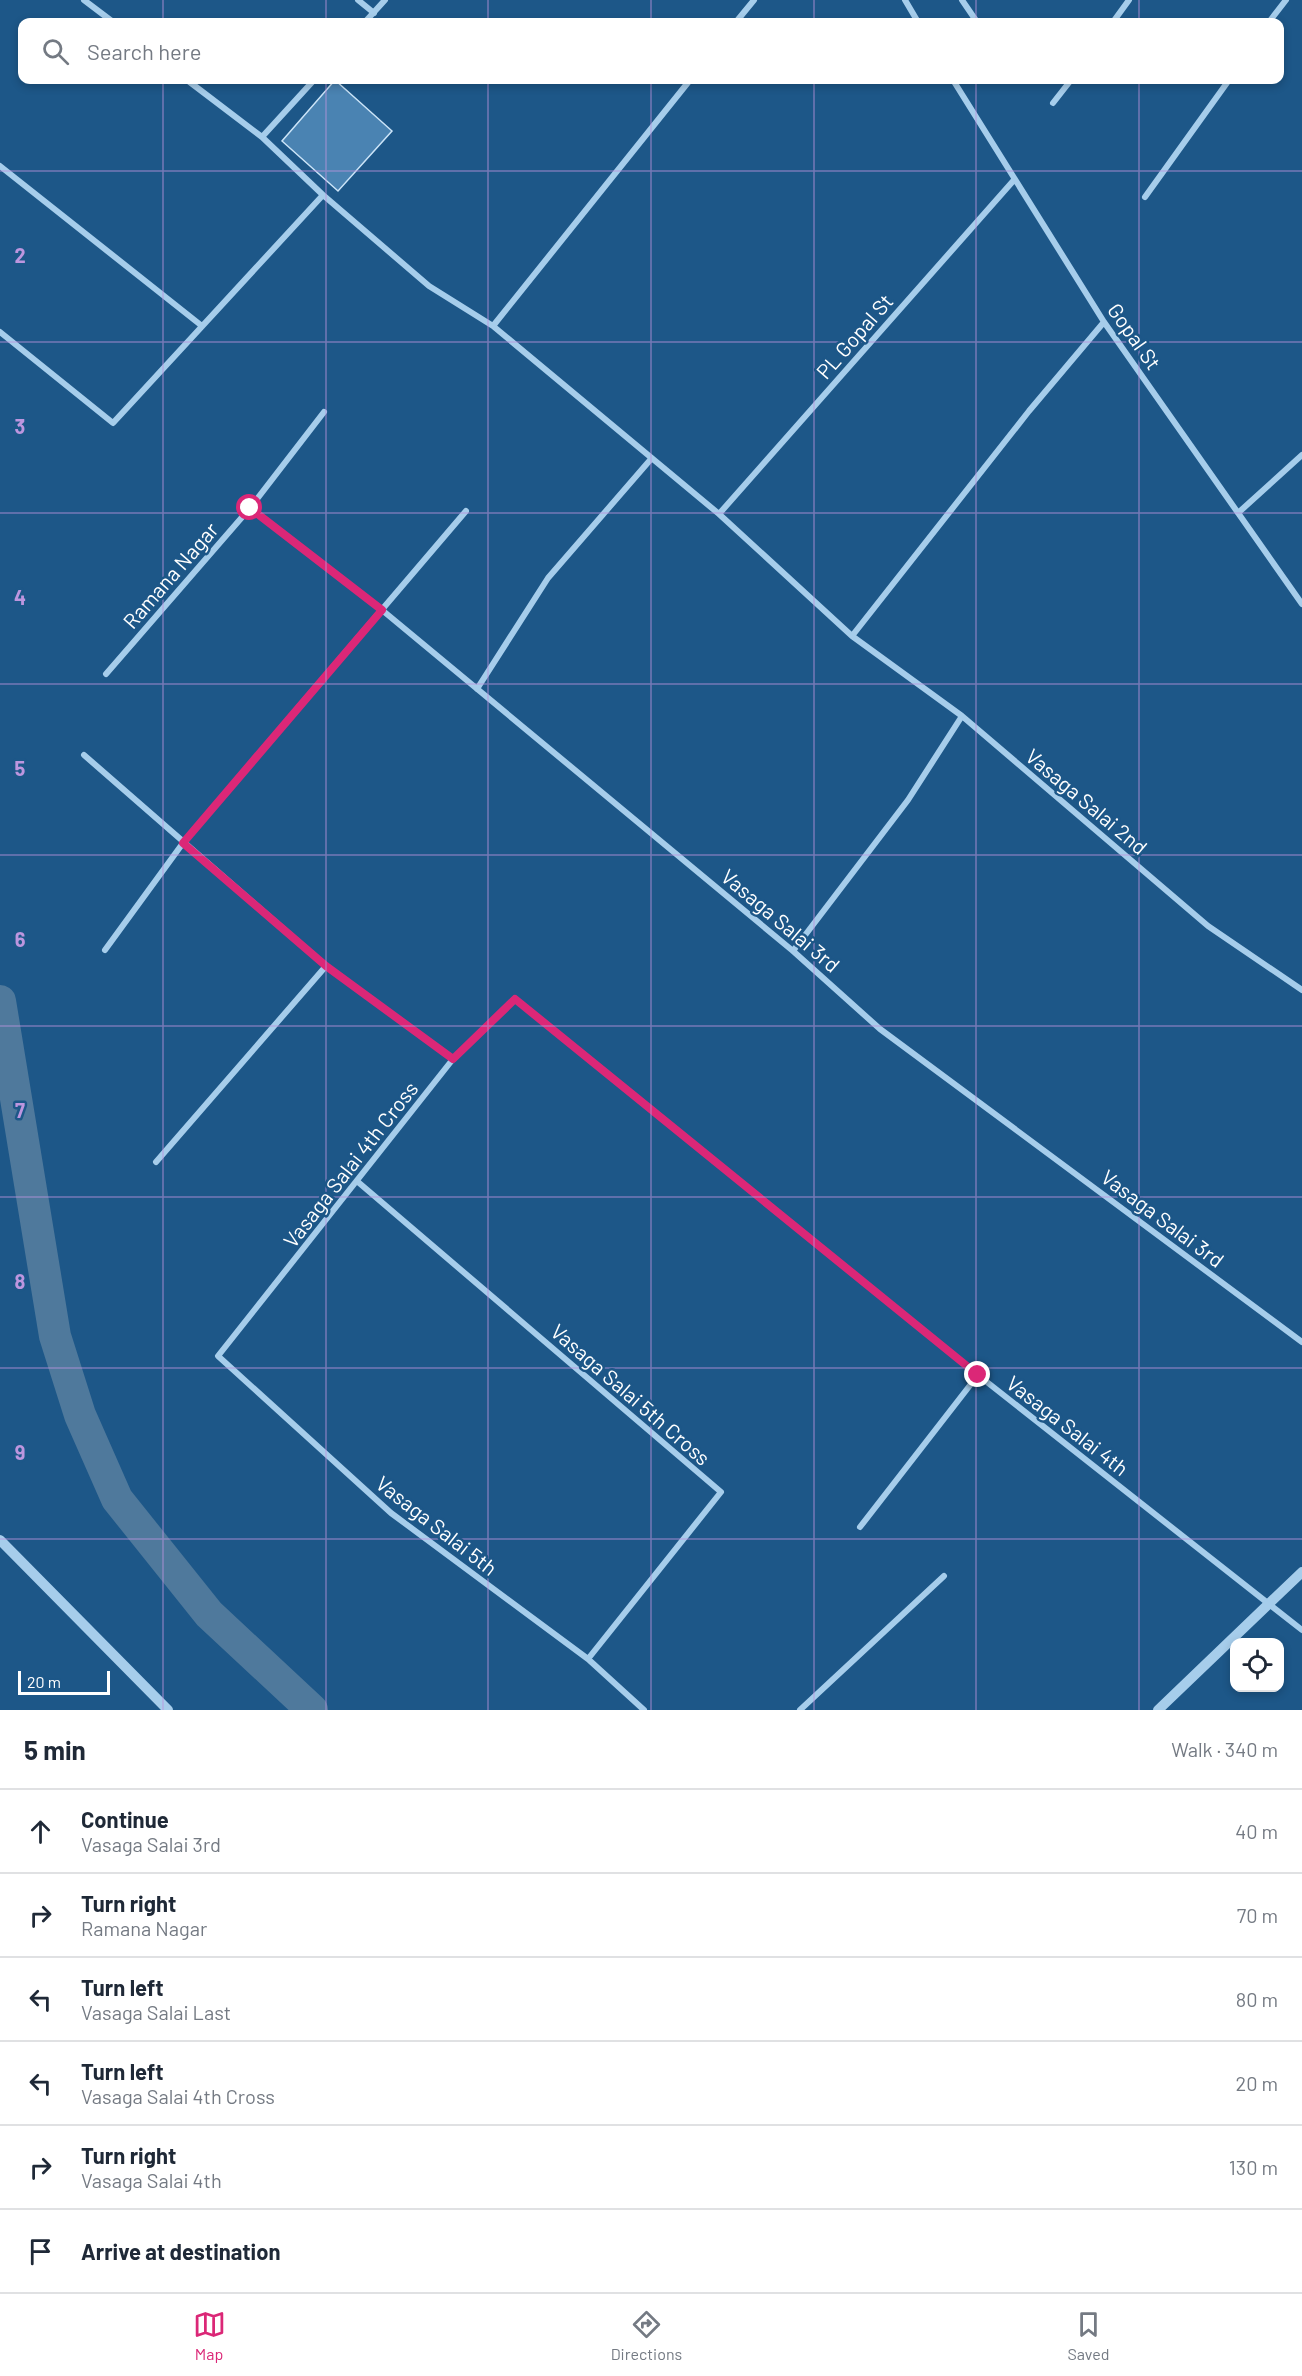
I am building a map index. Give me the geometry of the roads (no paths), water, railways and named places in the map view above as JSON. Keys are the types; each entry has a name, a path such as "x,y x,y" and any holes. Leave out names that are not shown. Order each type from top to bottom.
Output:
{"street":[{"path":"84,0 108,18"},
{"path":"358,0 374,13"},
{"path":"369,18 385,0"},
{"path":"739,18 754,0"},
{"path":"905,0 916,18"},
{"path":"962,0 973,18"},
{"path":"1272,18 1286,0"},
{"path":"1116,18 1126,2"},
{"name":"Vasaga Salai 2nd","path":"192,84 262,137 323,195 429,286 493,326 719,514 852,636 962,716 1208,926 1302,990"},
{"path":"262,137 310,84"},
{"path":"493,326 687,84"},
{"name":"Gopal St","path":"955,84 1104,322 1302,604"},
{"path":"1053,104 1068,84"},
{"path":"1144,197 1226,84"},
{"path":"0,166 202,326"},
{"name":"PL Gopal St","path":"719,514 1014,180"},
{"path":"0,332 113,423 323,195"},
{"path":"852,636 1029,411 1104,322"},
{"name":"Ramana Nagar","path":"106,674 250,508 324,412"},
{"path":"1238,513 1302,455"},
{"path":"477,689 548,578 651,459"},
{"name":"Vasaga Salai 3rd","path":"250,508 382,610 793,951 880,1029 1302,1342"},
{"path":"105,950 183,843 466,511"},
{"path":"793,951 908,800 962,716"},
{"path":"84,755 326,966 453,1059"},
{"path":"156,1162 326,966"},
{"name":"Vasaga Salai 4th Cross","path":"218,1356 358,1182 453,1059 515,999"},
{"name":"Vasaga Salai 4th","path":"515,999 978,1375 1302,1630"},
{"name":"Vasaga Salai 5th Cross","path":"358,1182 721,1492 588,1659"},
{"name":"Vasaga Salai 5th","path":"218,1356 391,1513 588,1659 644,1710"},
{"path":"860,1527 978,1375"},
{"path":"0,1540 168,1710"},
{"path":"1158,1710 1302,1572"},
{"path":"800,1710 944,1576"}],"waterway":[{"path":"0,1001 55,1336 80,1415 117,1499 209,1614 312,1710"}]}
